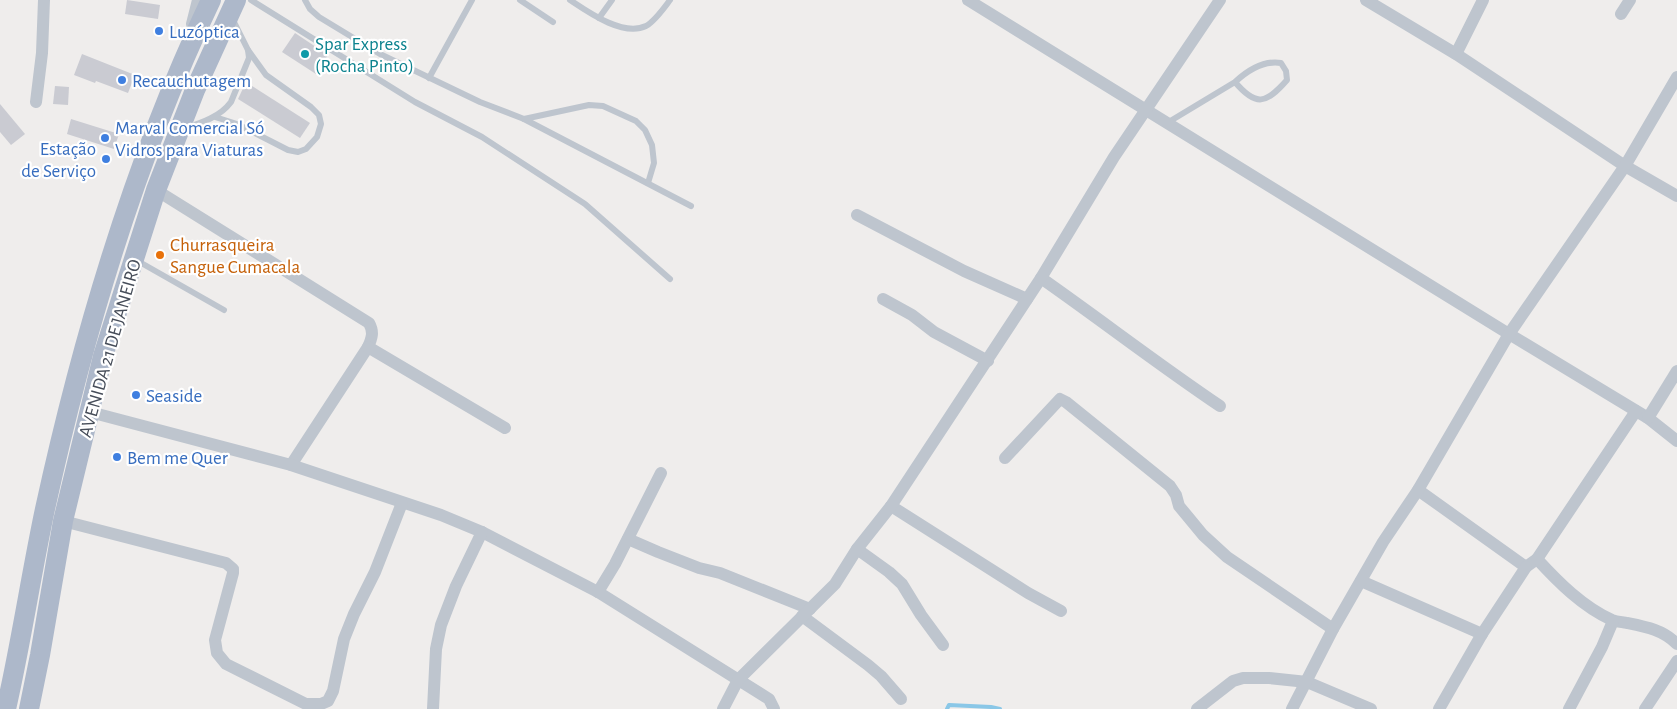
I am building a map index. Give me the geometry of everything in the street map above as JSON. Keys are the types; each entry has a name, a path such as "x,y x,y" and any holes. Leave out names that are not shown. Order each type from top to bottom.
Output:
{"main road":[{"name":"AVENIDA 21 DE JANEIRO","path":"6,709 45,507 84,349 132,195 184,56 211,0"},
{"name":"AVENIDA 21 DE JANEIRO","path":"29,709 64,521 103,356 156,190 195,90 233,7"}],"street":[{"path":"36,102 42,53 44,0"},
{"path":"184,56 198,0"},
{"path":"968,0 1648,418 1677,441"},
{"path":"723,709 738,680 835,584 857,550 891,506 988,361 1114,157 1220,0"},
{"path":"1366,0 1456,54 1625,166 1677,196"},
{"path":"1456,54 1483,0"},
{"path":"1621,14 1630,0"},
{"path":"1292,709 1333,629 1383,542 1418,490 1509,334 1625,166 1677,77"},
{"path":"156,190 369,323 373,334 368,347 291,465"},
{"path":"857,215 964,271 1027,299"},
{"path":"1041,278 1154,361 1220,406"},
{"path":"883,299 912,315 934,332 988,361"},
{"path":"368,347 505,428"},
{"path":"1648,418 1677,371"},
{"path":"1004,458 1060,399 1066,402 1170,486 1176,495 1179,506 1203,535 1227,557 1333,629"},
{"path":"1440,709 1482,634 1526,567 1536,559 1636,411"},
{"path":"90,412 291,465 441,515 482,532 598,592 769,699 774,709"},
{"path":"598,592 628,539 661,473"},
{"path":"1418,490 1526,567"},
{"path":"64,521 226,563 233,569 233,573 215,640 217,653 226,664 306,704 321,704 328,701 333,691 344,639 375,572 402,503"},
{"path":"891,506 1028,593 1061,611"},
{"path":"433,709 436,649 441,625 456,586 482,532"},
{"path":"628,539 699,568 720,573 749,584 806,612 881,676 901,699"},
{"path":"857,550 889,572 902,584 921,615 943,645"},
{"path":"1536,559 1563,586 1613,621 1645,627 1668,635 1677,644"},
{"path":"1361,581 1482,634"},
{"path":"1569,709 1602,648 1613,621"},
{"path":"1645,709 1677,661"},
{"path":"1197,709 1233,681 1242,678 1269,678 1307,682 1371,709"}],"lane":[{"path":"251,0 415,102 476,134 585,204 670,279"},
{"path":"305,0 310,9 329,24 380,54 480,102 524,120 691,206"},
{"path":"429,78 472,0"},
{"path":"520,0 553,22"},
{"path":"570,0 598,18 625,28 646,26 662,11 670,0"},
{"path":"598,18 612,0"},
{"path":"180,130 215,117 227,108 231,102 249,58 233,7"},
{"path":"215,117 237,124 288,150 298,152 306,149 317,137 321,124 319,114 266,75 248,50"},
{"path":"1167,123 1235,82 1244,74 1271,62 1281,63 1286,71 1287,80 1279,89 1268,97 1258,100 1250,98 1235,82"},
{"path":"524,120 588,105 603,106 636,121 645,130 652,145 654,163 648,183"},
{"path":"134,258 224,310"}],"building":[{"path":"127,0 160,5 158,19 125,14"},
{"name":"Spar Express (Rocha Pinto)","path":"295,33 328,55 316,74 282,52"},
{"path":"82,54 135,75 128,93 74,75"},
{"path":"246,82 310,123 300,138 238,99"},
{"path":"55,86 69,87 68,105 53,104"},
{"path":"0,104 25,134 11,145 0,132"},
{"path":"71,119 119,134 114,149 67,134"}],"waterway":[{"path":"947,709 949,705 1000,709"}],"place":[{"name":"Luzóptica","path":"159,31"},
{"name":"Spar Express (Rocha Pinto)","path":"305,54"},
{"name":"Recauchutagem","path":"122,80"},
{"name":"Marval Comercial Só Vidros para Viaturas","path":"105,138"},
{"name":"Estação de Serviço","path":"106,159"},
{"name":"Churrasqueira Sangue Cumacala","path":"160,255"},
{"name":"Seaside","path":"136,395"},
{"name":"Bem me Quer","path":"117,457"}]}
